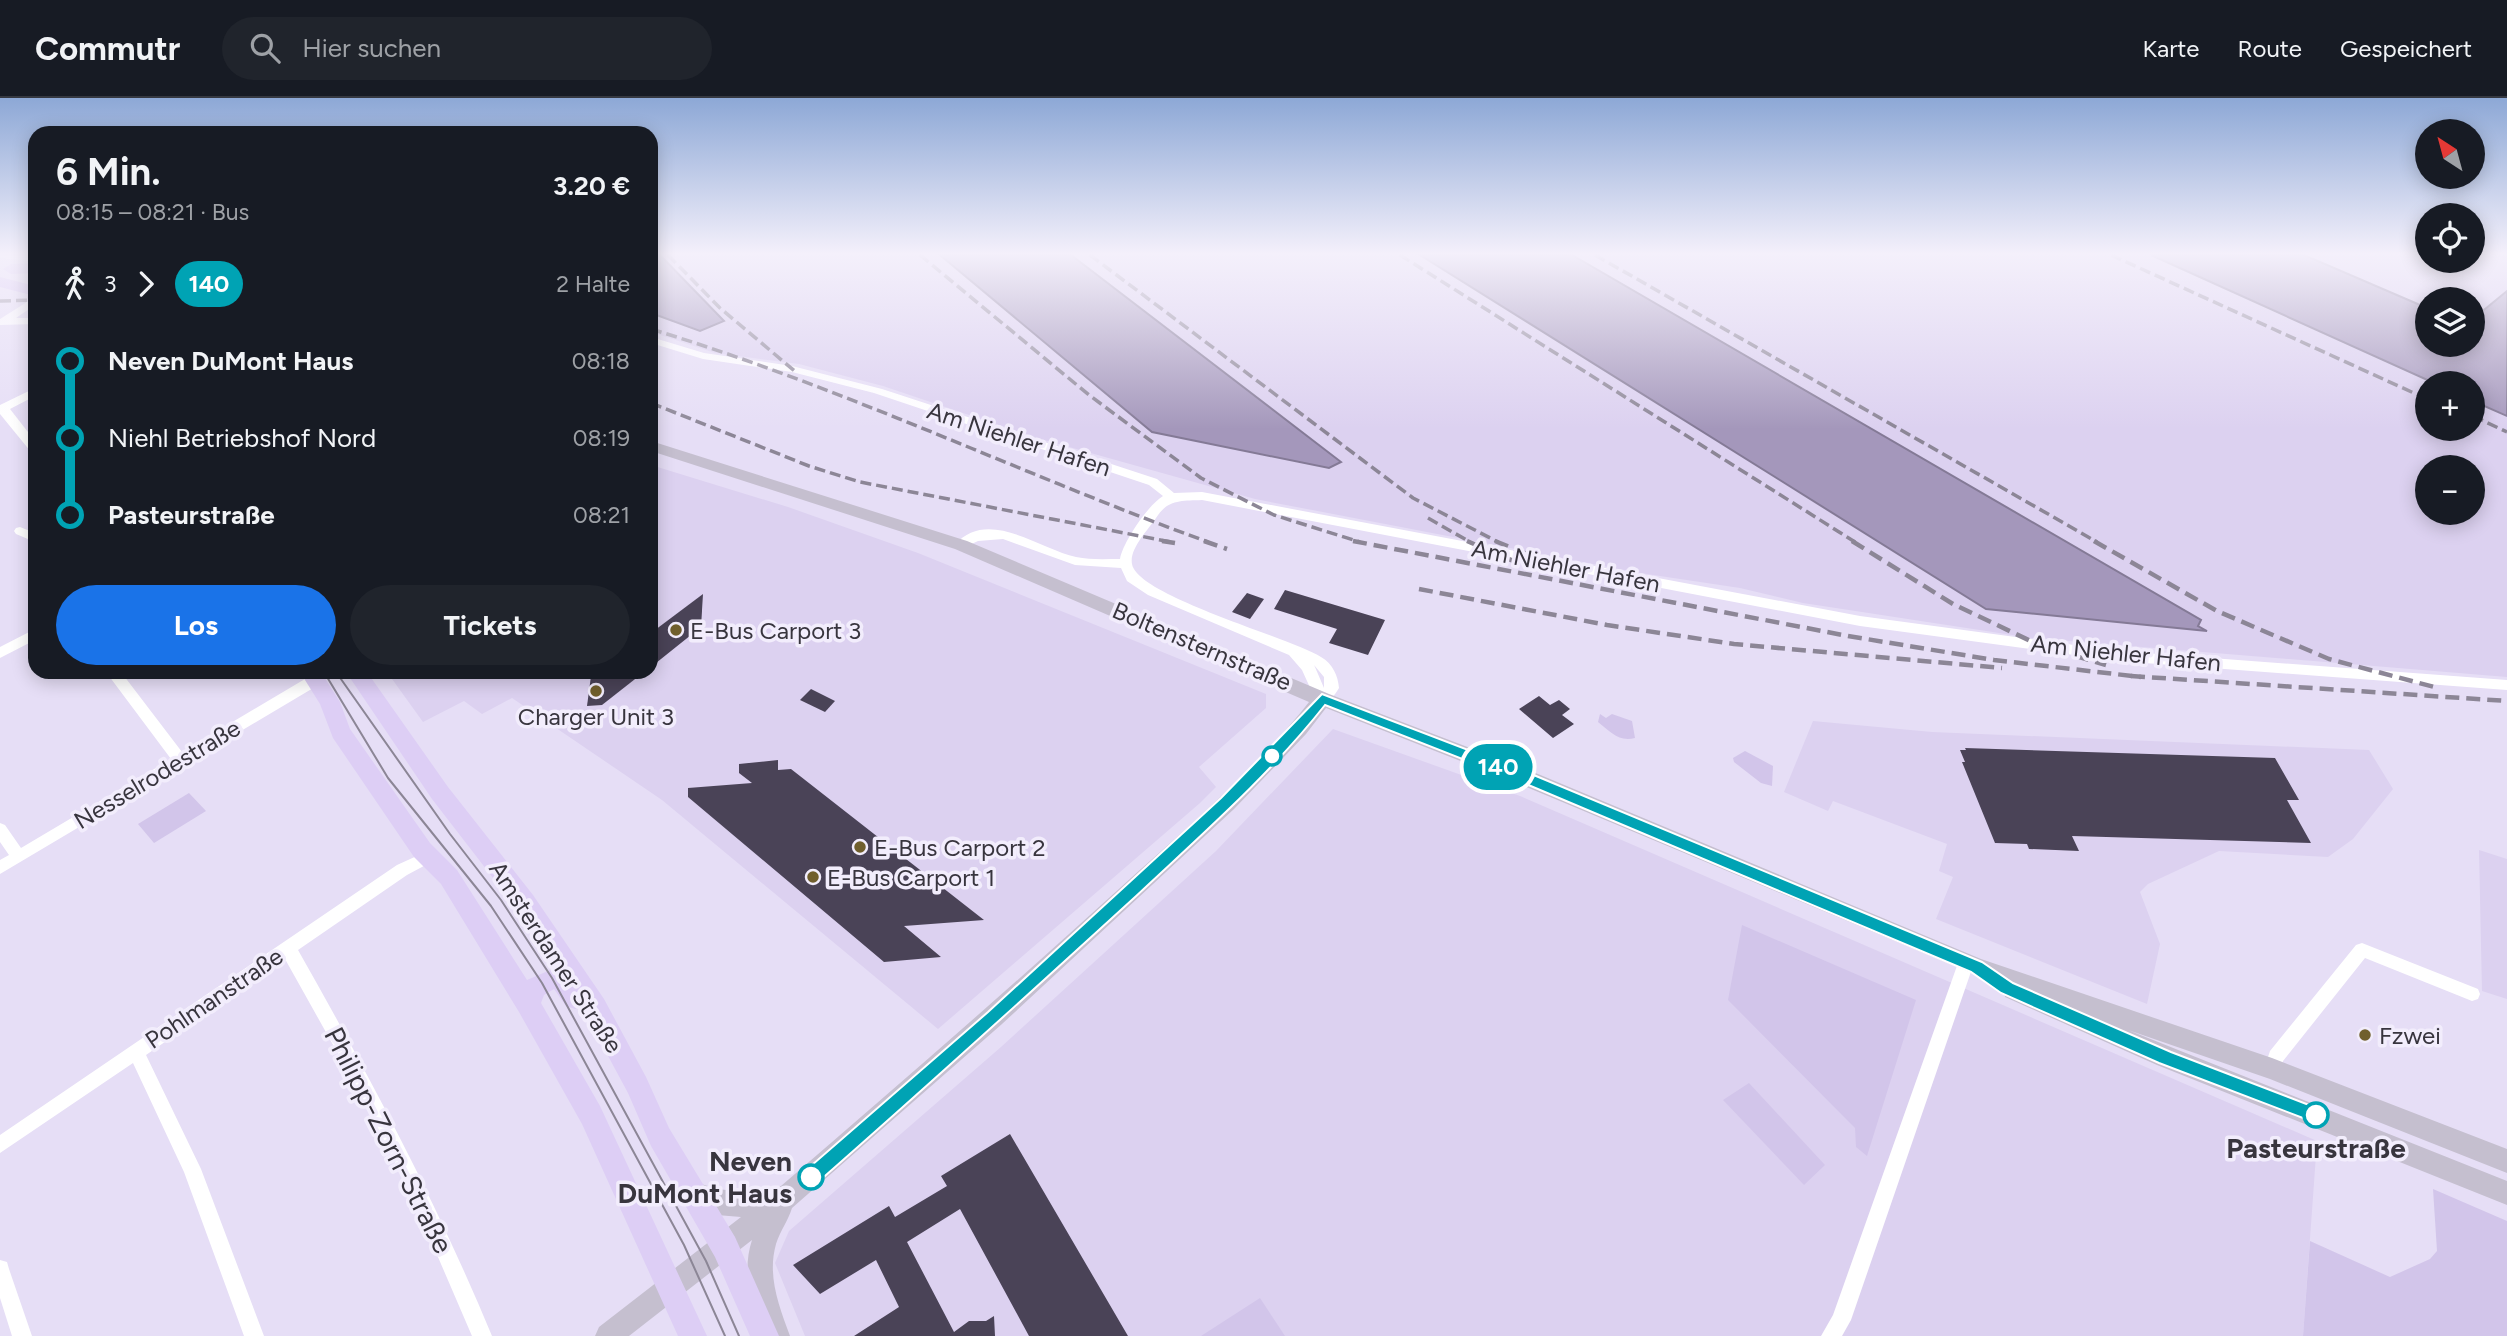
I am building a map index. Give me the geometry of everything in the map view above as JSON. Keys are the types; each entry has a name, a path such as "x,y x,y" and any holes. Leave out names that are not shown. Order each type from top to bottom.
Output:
{"main road":[{"name":"Boltensternstraße","path":"658,448 961,545 1322,699 1531,780 1971,965 2272,1069 2507,1161"},
{"name":"Amsterdamer Straße","path":"314,679 330,702 340,732 422,850 449,877 528,1004 591,1115 693,1336"},
{"name":"Amsterdamer Straße","path":"361,679 440,793 525,902 595,1007 637,1085 660,1137 725,1247 765,1336"},
{"path":"608,1336 788,1197 994,1017 1227,803 1299,729 1322,699"},
{"name":"Boltensternstraße","path":"1971,965 2007,988 2165,1057 2507,1193"},
{"path":"528,1004 536,988 557,978 562,980 578,1002 595,1007"},
{"path":"696,1194 712,1204 738,1207 788,1197"},
{"path":"776,1336 761,1297 759,1258 768,1230 788,1197"}],"street":[{"path":"2,322 28,321"},
{"name":"Am Niehler Hafen","path":"658,342 703,356 792,369 878,391 1153,482 1171,497 1202,496 1860,621 2118,656 2507,685"},
{"path":"28,394 4,404 28,439"},
{"path":"1171,497 1152,513 1128,550 1125,564 1132,578 1140,585 1295,653 1308,667 1322,699"},
{"path":"20,531 28,535"},
{"path":"961,545 973,536 993,534 1075,561 1125,564"},
{"path":"0,653 28,638"},
{"path":"118,679 180,760"},
{"name":"Nesselrodestraße","path":"0,868 180,760 307,679"},
{"path":"0,829 18,857"},
{"name":"Pohlmanstraße","path":"0,1145 402,870 430,856"},
{"name":"Philipp-Zorn-Straße","path":"288,948 379,1112 482,1336"},
{"path":"2272,1069 2276,1057 2362,950 2472,994"},
{"path":"1831,1336 1846,1307 1971,965"},
{"path":"136,1051 192,1169 254,1336"},
{"path":"0,1269 22,1336"}],"shaded area":[{"path":"658,313 716,313 724,321 700,331 658,316"},
{"path":"694,313 1008,313 1051,349 1149,315 1146,313 1512,313 1986,609 2205,631 2197,626 2200,620 1671,313 2279,313 2415,374 2415,441 2485,441 2485,406 2507,416 2507,677 2032,638 1803,603 1740,588 1640,573 1255,499 1037,438 883,386 799,364 715,353 658,334 658,316 700,331"},
{"path":"1009,313 1146,313 1341,462 1329,468 1152,432"},
{"path":"1512,313 1672,313 2201,620 2198,626 2207,631 1986,609"},
{"path":"2279,313 2415,313 2415,357 2485,357 2485,313 2507,313 2507,416 2485,406 2485,371 2415,371 2415,374"},
{"path":"658,467 788,507 918,553 1266,694 1266,708 1199,767 1216,787 938,1029 662,800 512,698 482,714 464,701 423,722 392,679 658,679"},
{"path":"1600,714 1606,718 1612,714 1632,721 1635,738 1624,739 1611,733 1598,722"},
{"path":"1813,721 1932,732 2369,750 2393,789 2353,839 2328,857 2219,851 2148,884 2140,892 2160,944 2147,1004 1936,919 1953,877 1939,871 1947,844 1833,801 1828,811 1784,792"},
{"path":"1333,729 1520,796 2317,1141 2303,1336 805,1336 775,1263 789,1231 1001,1047 1216,851"},
{"path":"1745,751 1773,766 1772,786 1761,783 1734,762 1733,758"},
{"path":"189,793 206,811 154,843 138,824"},
{"path":"2479,850 2507,859 2507,999 2482,991"},
{"path":"1742,925 1916,1000 1867,1156 1856,1147 1855,1128 1728,1000"},
{"path":"1749,1083 1825,1165 1804,1185 1723,1100"},
{"path":"2433,1189 2507,1221 2507,1336 2303,1336 2310,1241 2390,1277 2430,1259 2437,1251"},
{"path":"1260,1298 1285,1336 1201,1336"}],"building":[{"path":"1285,590 1385,620 1368,655 1329,643 1337,629 1274,609"},
{"path":"1247,593 1264,599 1250,619 1232,612"},
{"name":"E-Bus Carport 3","path":"703,594 701,627 658,661 658,628"},
{"path":"591,679 635,679 602,705 587,706"},
{"path":"811,689 835,701 825,712 800,700"},
{"path":"1539,696 1550,705 1559,700 1570,709 1562,715 1574,724 1553,738 1519,709"},
{"path":"1965,748 2275,758 2299,800 2287,800 2311,843 2072,836 2079,851 2029,849 2027,844 1995,843 1962,762 1965,762 1960,750 1966,750"},
{"path":"778,760 778,770 791,769 984,920 904,926 941,957 884,962 688,797 688,788 752,783 739,773 739,764"},
{"name":"Neven DuMont Haus","path":"1010,1134 1128,1336 1029,1336 960,1209 907,1242 954,1332 969,1321 986,1321 994,1316 995,1336 854,1336 899,1307 876,1260 820,1294 793,1265 889,1206 895,1217 947,1186 941,1176"}],"tram line":[{"path":"328,679 388,778 491,906 542,983 684,1245 725,1336"},
{"path":"341,679 450,834 501,900 552,978 706,1261 739,1336"}],"railway":[{"path":"726,313 797,373"},
{"path":"990,313 1089,395 1201,478 1274,515 1360,542"},
{"path":"1167,313 1413,498 1498,542"},
{"path":"1492,313 1855,542"},
{"path":"1696,313 2097,542"},
{"path":"2238,313 2415,394"},
{"path":"658,331 792,377 1208,542"},
{"path":"658,406 809,466 860,482 1171,542"},
{"path":"2485,422 2507,432"},
{"path":"1428,518 1470,542"},
{"path":"1162,541 1175,543"},
{"path":"1204,541 1227,549"},
{"path":"1353,541 1848,636 1994,660 2134,676"},
{"path":"1467,541 1525,566"},
{"path":"1495,541 1581,576"},
{"path":"1852,541 1953,604 2039,645 2106,665"},
{"path":"2094,541 2217,611 2329,659 2438,688"},
{"path":"1419,589 1607,625 1734,644 2002,668"},
{"path":"2134,676 2507,701"},
{"path":"2134,676 2141,677"}],"bus line":[{"name":"140","path":"811,1177 994,1017 1227,803 1299,729 1322,699 1531,780 1976,967 2007,988 2165,1057 2316,1115"}],"place":[{"name":"E-Bus Carport 3","path":"676,630"},
{"name":"Charger Unit 3","path":"596,691"},
{"name":"E-Bus Carport 2","path":"860,847"},
{"name":"E-Bus Carport 1","path":"813,877"},
{"name":"Fzwei","path":"2365,1035"},
{"name":"Pasteurstraße","path":"2316,1115"},
{"name":"Neven DuMont Haus","path":"811,1177"}]}
